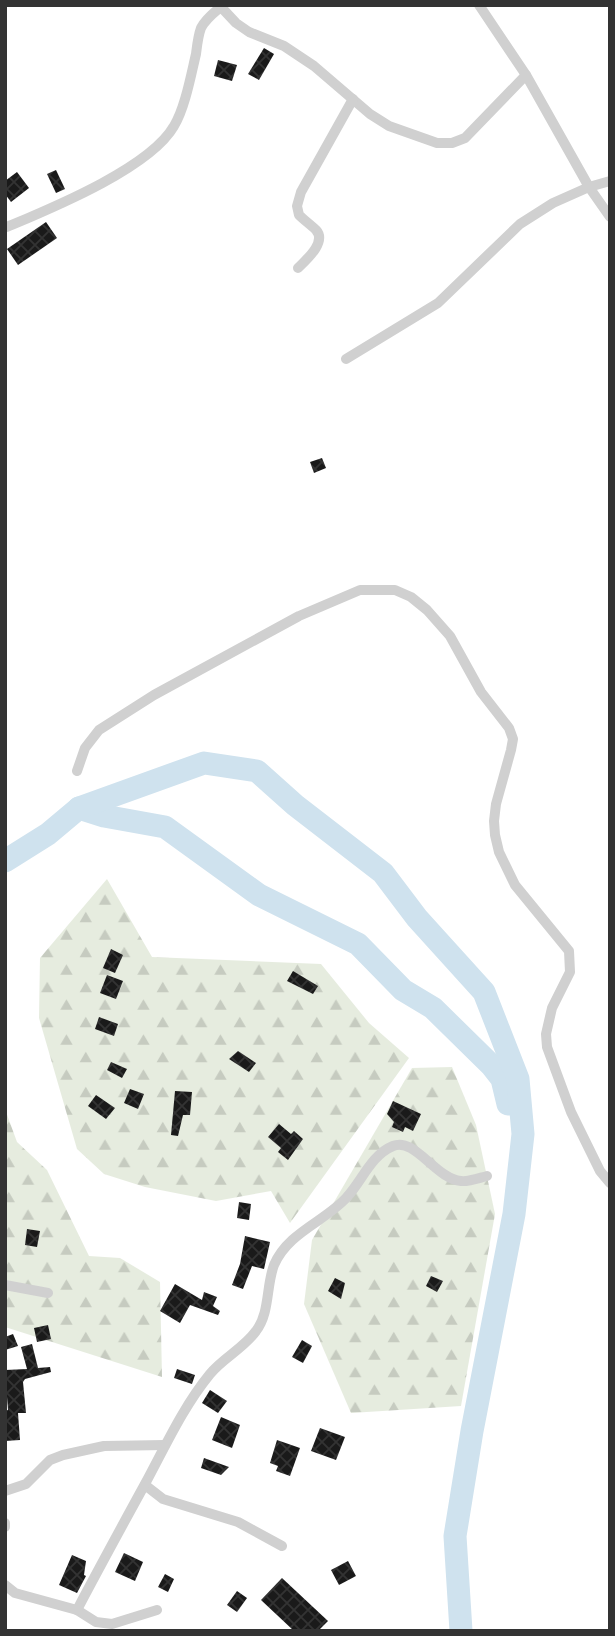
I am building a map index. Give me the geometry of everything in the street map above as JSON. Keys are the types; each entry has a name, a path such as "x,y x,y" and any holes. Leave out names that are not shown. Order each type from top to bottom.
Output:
{"street":[{"path":"479,5 526,75 589,187 610,216"},
{"path":"7,227 75,198 135,162 164,139 176,124 201,28 209,16 222,6 249,32 284,46 314,66 389,127 437,144 452,143 465,138 526,75"},
{"path":"299,268 313,252 320,236 299,215 297,206 301,192 353,99"},
{"path":"346,359 418,318 438,303 520,224 553,203 610,181"},
{"path":"77,771 85,748 100,730 154,695 299,616 360,590 395,590 411,597 428,610 450,636 481,692 509,728 513,739 496,804 495,835 499,852 515,885 569,951 570,972 552,1008 546,1034 548,1046 571,1112 600,1171 610,1183"},
{"path":"76,1610 165,1445 210,1374 256,1331 264,1311 274,1265 280,1254 311,1224 347,1198 382,1152 395,1145 404,1145 415,1150 446,1176 461,1181 487,1176"},
{"path":"5,1285 48,1293"},
{"path":"5,1492 26,1484 50,1460 63,1455 104,1446 165,1445"},
{"path":"145,1485 163,1499 238,1522 282,1546"},
{"path":"5,1585 15,1593 76,1610 96,1622 112,1624 157,1610"}],"green space":[{"path":"107,879 152,957 321,964 369,1023 409,1058 290,1223 271,1191 216,1201 145,1187 104,1174 77,1149 39,1018 40,958"},
{"path":"452,1067 476,1125 495,1214 461,1406 351,1413 304,1304 312,1240 412,1068"},
{"path":"5,1109 17,1142 47,1170 89,1256 120,1258 160,1282 162,1377 5,1327"}],"building":[{"path":"264,48 274,54 259,80 248,74"},
{"path":"218,60 237,65 232,81 214,76"},
{"path":"56,170 65,189 56,193 47,174"},
{"path":"17,172 29,188 11,202 5,194 5,181"},
{"path":"46,222 57,238 18,265 7,249"},
{"path":"322,458 326,468 314,473 310,462"},
{"path":"111,949 123,955 115,973 103,968"},
{"path":"293,971 318,986 313,994 287,981"},
{"path":"107,975 123,981 116,999 100,993"},
{"path":"99,1017 118,1024 114,1036 95,1029"},
{"path":"238,1051 256,1063 249,1072 229,1059"},
{"path":"111,1062 127,1069 122,1078 107,1070"},
{"path":"130,1089 144,1094 138,1109 124,1103"},
{"path":"175,1091 192,1092 190,1115 183,1115 178,1136 171,1135"},
{"path":"96,1095 115,1108 106,1119 88,1106"},
{"path":"393,1101 421,1114 413,1131 405,1127 403,1132 392,1127 394,1122 387,1114"},
{"path":"279,1124 291,1134 294,1131 303,1139 288,1160 278,1152 281,1148 268,1137"},
{"path":"239,1202 251,1204 249,1220 237,1218"},
{"path":"27,1229 40,1231 37,1247 25,1245"},
{"path":"245,1236 270,1242 264,1269 252,1266 243,1289 232,1285 240,1264"},
{"path":"431,1276 443,1281 437,1292 426,1286"},
{"path":"335,1278 345,1283 341,1299 328,1291"},
{"path":"175,1284 202,1300 204,1292 217,1297 213,1306 220,1311 218,1315 190,1305 180,1323 160,1311"},
{"path":"48,1325 51,1339 37,1342 34,1328"},
{"path":"13,1334 18,1346 5,1350 5,1337"},
{"path":"302,1340 312,1346 303,1363 292,1357"},
{"path":"32,1344 38,1368 50,1367 51,1372 25,1379 23,1382 26,1413 18,1413 20,1440 5,1441 5,1411 8,1410 5,1370 27,1369 21,1347"},
{"path":"177,1369 195,1375 192,1384 174,1378"},
{"path":"210,1390 227,1401 218,1413 202,1403"},
{"path":"221,1417 240,1425 232,1448 212,1440"},
{"path":"320,1428 345,1437 336,1460 311,1451"},
{"path":"277,1440 300,1448 290,1476 276,1471 278,1466 270,1463"},
{"path":"204,1458 229,1467 221,1475 201,1468"},
{"path":"124,1553 143,1562 135,1581 115,1572"},
{"path":"72,1555 86,1561 86,1576 77,1593 59,1585"},
{"path":"348,1561 356,1576 339,1585 331,1570"},
{"path":"165,1574 174,1579 168,1592 158,1587"},
{"path":"282,1578 328,1621 318,1631 294,1631 261,1600"},
{"path":"237,1591 247,1598 237,1612 227,1605"}],"waterway":[{"path":"5,861 48,834 79,808 204,763 257,771 295,805 383,873 417,918 484,992 518,1079 523,1134 514,1214 472,1431 455,1536 461,1631"},
{"path":"79,808 104,816 165,827 259,895 358,944 403,990 433,1008 491,1065 502,1079 508,1104"}]}
